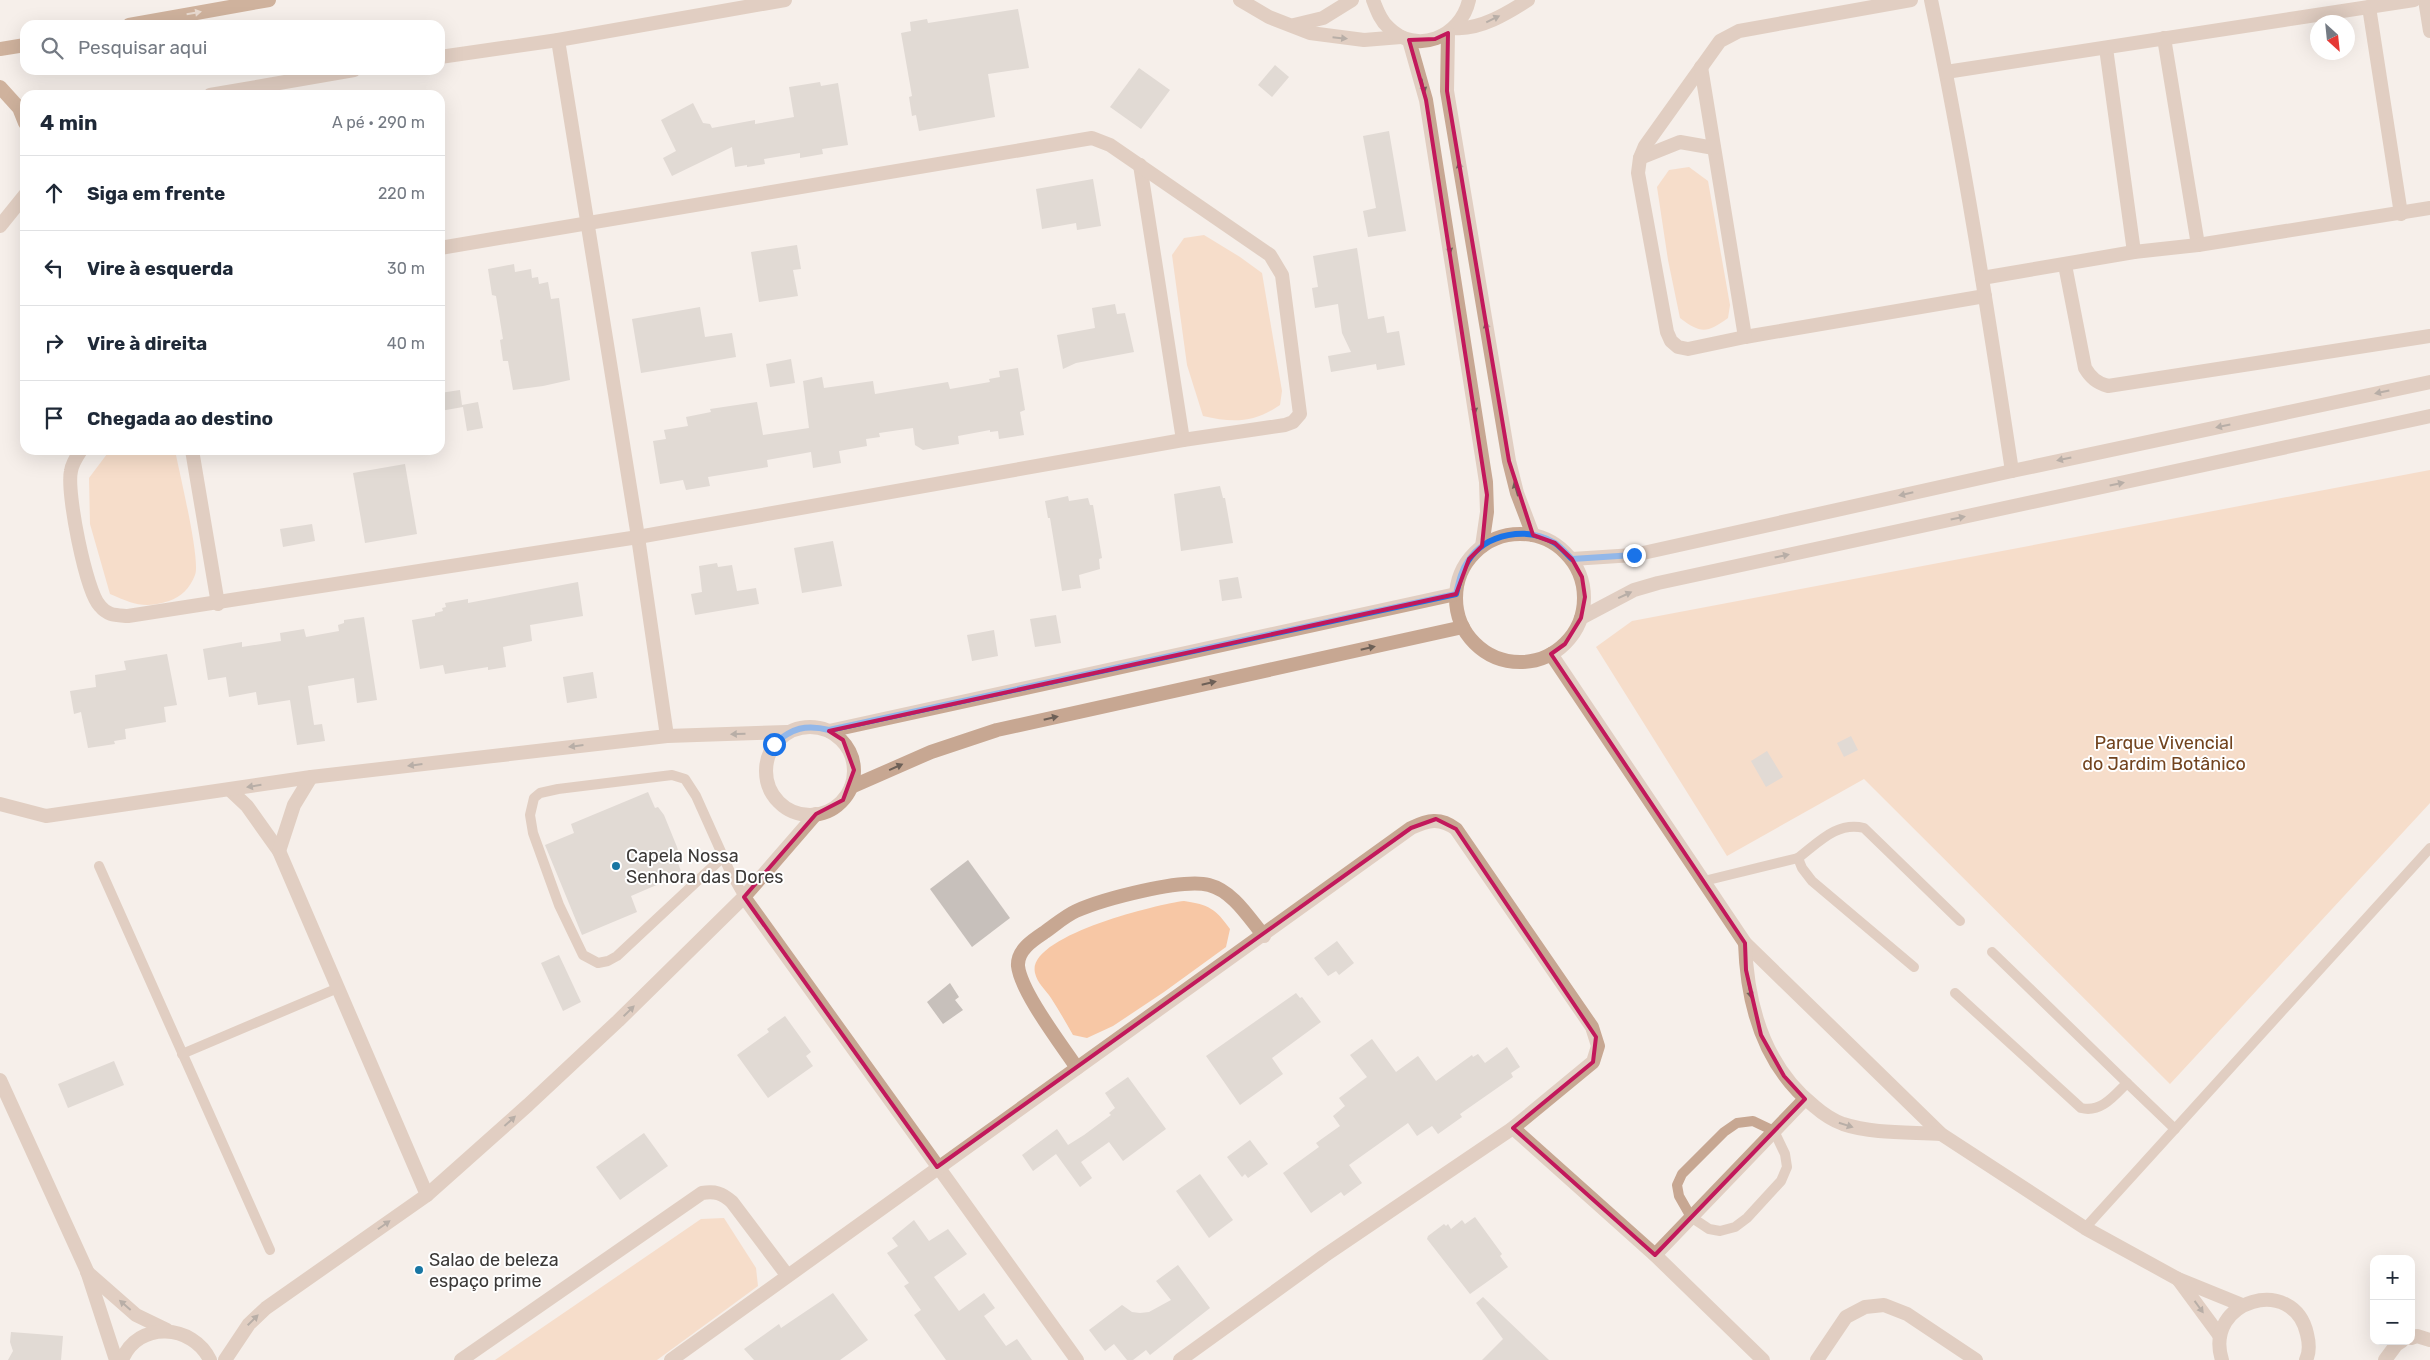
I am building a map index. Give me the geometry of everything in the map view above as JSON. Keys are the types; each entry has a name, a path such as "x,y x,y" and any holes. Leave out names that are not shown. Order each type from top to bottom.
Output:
{"main road":[{"path":"157,20 269,0"},
{"path":"0,50 20,46"},
{"path":"0,87 20,110"}],"street":[{"path":"445,56 558,40 785,0"},
{"path":"1240,0 1269,17 1294,25 1310,33 1364,40 1435,39 1451,31 1485,23 1528,0"},
{"path":"1294,25 1323,18 1352,0"},
{"path":"1373,0 1378,15 1388,28 1405,38 1426,100 1486,482 1487,512 1482,546"},
{"path":"1469,0 1462,19 1451,31 1447,92 1509,460 1517,493 1533,534"},
{"path":"1911,0 1732,33 1720,41 1645,146 1640,158 1638,173 1667,332 1671,340 1678,347 1688,349 1745,337 1985,296"},
{"path":"1931,0 1946,72 1982,278 2012,470"},
{"path":"1946,72 2414,0"},
{"path":"2424,0 2430,31"},
{"path":"2369,7 2401,214"},
{"path":"2164,38 2198,245"},
{"path":"558,40 638,537 667,736"},
{"path":"2106,48 2134,252"},
{"path":"1701,67 1745,337"},
{"path":"239,90 325,75"},
{"path":"78,455 71,471 70,494 91,590 98,605 109,615 128,616 218,604 638,537 1183,440 1285,426 1293,422 1300,414 1282,274 1270,255 1100,140 1080,139 445,247"},
{"path":"1640,158 1680,142 1714,148"},
{"path":"1140,166 1183,440"},
{"path":"0,226 20,201"},
{"path":"1982,278 2134,252 2198,245 2430,208"},
{"path":"2065,265 2085,368 2090,376 2100,384 2108,386 2430,336"},
{"path":"1572,559 1634,555 2012,470 2430,382"},
{"path":"1581,618 1634,590 1658,583 2430,416"},
{"path":"193,455 218,604"},
{"path":"1515,534 1533,534 1555,543 1572,559 1582,578 1585,597 1581,618 1575,632 1564,644 1552,654 1532,661 1511,661 1492,655 1475,643 1463,627 1457,610 1456,594 1460,576 1469,559 1482,546 1498,538 1515,534"},
{"path":"0,804 46,816 310,777 667,736 787,732 801,727 829,730 1456,594"},
{"path":"851,787 931,752 997,730 1463,627"},
{"path":"1552,654 1745,943 1941,1134 2085,1228 2178,1279 2242,1305"},
{"path":"787,732 774,744 767,760 766,777 771,794 783,806 799,814 816,814 831,810 843,800 851,787 854,770 851,754 842,740 829,730"},
{"path":"279,851 294,805 310,777"},
{"path":"230,790 247,806 279,851 427,1195"},
{"path":"225,1360 249,1324 266,1308 427,1195 611,1028 744,897 816,814"},
{"path":"671,1360 937,1167 1264,936 1411,828 1436,820 1451,826 1575,1003 1596,1037 1598,1046 1593,1062 1513,1128 1324,1256 1180,1360"},
{"path":"1077,1068 1029,995 1021,978 1018,965 1021,953 1030,942 1075,911 1128,893 1187,884 1208,884 1221,889 1236,903 1264,936"},
{"path":"744,897 1078,1360"},
{"path":"1745,943 1746,970 1761,1035 1784,1076 1805,1099 1825,1115 1852,1127 1941,1134"},
{"path":"0,1080 87,1272 116,1360"},
{"path":"1655,1255 1805,1099"},
{"path":"1513,1128 1655,1255 1763,1360"},
{"path":"461,1360 702,1193 713,1191 724,1195 732,1202 787,1275"},
{"path":"87,1272 136,1314 166,1330 188,1335 205,1350 210,1360"},
{"path":"2178,1279 2220,1336"},
{"path":"2222,1360 2219,1351 2220,1336 2227,1318 2242,1305 2256,1300 2271,1300 2286,1304 2298,1314 2306,1327 2309,1341 2306,1360"},
{"path":"1817,1360 1846,1317 1865,1307 1884,1305 1907,1314 1976,1360"},
{"path":"122,1360 125,1353 136,1341 150,1333 166,1330"},
{"path":"2415,1337 2430,1340"},
{"path":"2385,1360 2396,1345"}],"lane":[{"path":"723,857 617,956 608,961 598,963 583,955 559,905 533,833 530,815 532,804 540,793 672,775 685,778 696,796 723,857 744,897"},
{"path":"1704,882 1798,858 1834,830 1854,826 1864,828 1960,921"},
{"path":"2085,1228 2430,848"},
{"path":"1798,858 1802,868 1812,881 1914,967"},
{"path":"99,866 270,1250"},
{"path":"1992,952 2175,1129"},
{"path":"182,1054 338,988"},
{"path":"1955,993 2081,1108 2089,1110 2100,1108 2127,1083"},
{"path":"1753,1120 1774,1131 1785,1154 1787,1167 1781,1181 1746,1218 1735,1228 1720,1231 1709,1229 1691,1217 1679,1196 1677,1185 1682,1174 1724,1132 1737,1123 1753,1120"}],"highlighted area":[{"path":"1448,33 1447,91 1509,461 1533,535 1555,543 1572,559 1582,577 1585,597 1581,618 1565,644 1551,654 1745,943 1746,970 1761,1035 1784,1076 1805,1099 1655,1255 1513,1128 1593,1062 1596,1037 1456,829 1436,819 1411,828 937,1167 744,897 816,814 843,800 854,770 843,740 829,731 1456,594 1469,559 1482,546 1487,495 1426,100 1409,40 1435,39"}],"green space":[{"path":"1689,167 1708,181 1730,305 1728,318 1715,327 1704,330 1693,327 1680,318 1668,260 1657,187 1669,170"},
{"path":"1204,235 1262,273 1282,391 1280,405 1252,418 1224,420 1203,416 1187,365 1172,255 1184,238"},
{"path":"106,455 176,455 185,495 196,566 191,584 181,594 160,603 145,605 132,603 110,594 90,524 89,478"},
{"name":"Parque Vivencial do Jardim Botânico","path":"2430,470 2430,803 2170,1084 1864,779 1727,856 1596,647 1632,621"},
{"path":"1184,901 1206,906 1220,916 1230,929 1226,947 1113,1026 1087,1038 1073,1035 1036,977 1038,959 1051,947 1071,935 1096,924 1148,908"},
{"path":"724,1218 756,1268 758,1286 657,1360 495,1360 701,1219"}],"building":[{"path":"1018,9 1029,68 988,74 995,117 919,131 916,115 912,116 909,97 912,96 901,33 911,31 910,22 927,19 928,23"},
{"path":"1275,65 1289,77 1272,97 1258,85"},
{"path":"1139,68 1170,90 1141,129 1110,107"},
{"path":"820,82 821,86 838,83 848,145 822,149 823,154 800,158 800,153 764,159 765,164 747,167 747,165 735,167 732,147 672,176 663,158 676,151 661,120 693,103 703,123 710,124 712,128 755,120 755,124 794,117 789,87"},
{"path":"1389,131 1406,231 1368,237 1363,211 1376,208 1363,136"},
{"path":"1093,179 1101,226 1077,230 1076,223 1042,229 1036,189"},
{"path":"797,245 801,269 793,270 798,296 759,302 751,252"},
{"path":"1357,248 1368,319 1384,316 1387,333 1399,331 1405,365 1377,370 1376,364 1331,372 1328,356 1351,352 1342,333 1338,304 1315,308 1312,288 1318,287 1313,256"},
{"path":"514,264 515,272 531,269 532,278 538,277 539,284 548,282 551,299 559,298 570,380 513,390 508,361 503,361 500,340 503,339 496,296 492,295 488,269"},
{"path":"1115,304 1117,314 1125,313 1134,352 1076,363 1063,369 1057,335 1095,328 1092,308"},
{"path":"700,307 705,337 732,333 736,357 641,373 632,319"},
{"path":"791,359 795,383 770,387 766,364"},
{"path":"1018,368 1025,410 1020,412 1024,435 999,439 998,431 990,432 990,430 958,436 959,444 923,450 915,445 913,428 879,433 880,437 866,439 867,446 839,451 841,463 813,468 811,452 767,460 768,467 708,477 710,486 686,490 683,480 660,484 653,441 666,439 664,430 688,426 686,417 711,412 710,409 757,402 763,435 809,428 803,381 822,377 824,388 873,381 875,394 948,382 950,389 990,382 989,379 1000,377 999,371"},
{"path":"460,390 462,405 478,402 483,428 467,431 463,407 445,410 445,392"},
{"path":"405,464 417,534 365,543 353,473"},
{"path":"1220,486 1223,498 1225,498 1233,543 1181,551 1174,494"},
{"path":"1068,496 1069,501 1088,498 1090,505 1093,505 1102,558 1099,559 1100,569 1079,575 1081,588 1062,591 1050,518 1048,518 1045,501"},
{"path":"312,524 315,541 283,547 280,529"},
{"path":"833,541 842,586 802,593 794,548"},
{"path":"717,563 718,567 732,565 737,591 756,588 759,604 695,615 691,594 702,592 699,566"},
{"path":"1238,577 1242,598 1222,601 1219,580"},
{"path":"578,582 583,616 530,625 532,641 503,647 506,667 488,670 488,667 445,674 443,665 420,669 412,620 435,616 435,613 443,611 442,608 446,607 445,603 468,599 468,603"},
{"path":"1056,615 1061,643 1035,647 1030,619"},
{"path":"364,617 377,700 357,703 354,678 308,686 314,725 322,724 325,741 297,745 290,700 258,705 256,692 229,697 226,677 208,680 203,649 242,642 242,647 281,641 280,633 304,629 306,637 339,631 338,625 344,623 344,620"},
{"path":"994,630 998,656 972,661 967,635"},
{"path":"167,654 177,705 164,707 166,722 125,729 126,739 114,741 115,744 88,748 81,712 74,714 70,691 96,687 95,675 126,670 124,661"},
{"path":"593,672 597,698 567,703 563,677"},
{"path":"1851,736 1858,750 1844,757 1837,743"},
{"path":"1767,751 1783,777 1766,787 1751,761"},
{"name":"Capela Nossa Senhora das Dores","path":"648,792 655,808 658,807 664,815 677,847 679,854 675,855 682,874 631,896 637,912 582,935 545,845 574,833 571,824"},
{"path":"968,860 1010,918 972,947 930,889"},
{"path":"1337,941 1354,963 1339,975 1336,971 1328,976 1314,958"},
{"path":"559,955 581,1002 563,1011 541,963"},
{"path":"950,983 959,997 955,1000 963,1010 943,1024 927,1002"},
{"path":"1296,993 1300,998 1302,997 1321,1022 1272,1058 1283,1074 1240,1105 1206,1056"},
{"path":"785,1016 811,1052 806,1056 813,1066 768,1098 737,1055 769,1032 767,1029"},
{"path":"1372,1039 1396,1072 1418,1056 1436,1081 1472,1055 1473,1057 1478,1054 1485,1063 1507,1047 1520,1067 1511,1073 1513,1077 1460,1114 1462,1117 1438,1134 1432,1126 1417,1136 1408,1123 1349,1165 1362,1183 1344,1196 1341,1192 1311,1213 1283,1173 1319,1147 1316,1143 1340,1126 1333,1116 1345,1106 1339,1098 1367,1077 1350,1055"},
{"path":"114,1061 124,1085 68,1108 58,1084"},
{"path":"1128,1077 1166,1129 1123,1161 1109,1142 1081,1162 1092,1178 1080,1187 1056,1154 1033,1171 1022,1155 1057,1129 1068,1145 1084,1135 1111,1115 1109,1113 1115,1108 1105,1093"},
{"path":"644,1133 668,1166 620,1200 596,1167"},
{"path":"1250,1140 1268,1164 1248,1178 1245,1174 1242,1177 1227,1157"},
{"path":"1200,1174 1233,1220 1209,1238 1176,1191"},
{"path":"1475,1217 1502,1254 1500,1256 1508,1267 1470,1294 1427,1239 1428,1236 1444,1224 1446,1226 1448,1224 1451,1229 1462,1220 1465,1224"},
{"path":"914,1220 929,1241 948,1229 967,1254 934,1277 959,1311 984,1293 995,1308 984,1316 1006,1346 1017,1339 1032,1360 946,1360 914,1315 921,1310 904,1286 909,1283 887,1253 898,1246 892,1238"},
{"path":"1178,1265 1210,1308 1150,1355 1146,1350 1133,1360 1127,1360 1114,1344 1105,1351 1089,1330 1122,1305 1132,1312 1140,1313 1149,1312 1171,1300 1156,1281"},
{"path":"833,1293 868,1340 840,1360 754,1360 744,1349 779,1324 781,1328"},
{"path":"1483,1297 1549,1360 1482,1360 1503,1339 1476,1303"},
{"path":"11,1332 63,1336 61,1360 8,1360 13,1351 10,1342"}],"place":[{"name":"Capela Nossa Senhora das Dores","path":"616,866"},
{"name":"Salao de beleza espaço prime","path":"419,1270"}],"route":[{"path":"774,744 787,732 801,727 829,730 975,700 1456,594 1460,576 1469,559 1482,546 1498,538 1515,534 1533,534 1555,543 1572,559 1614,558 1634,555"}]}
